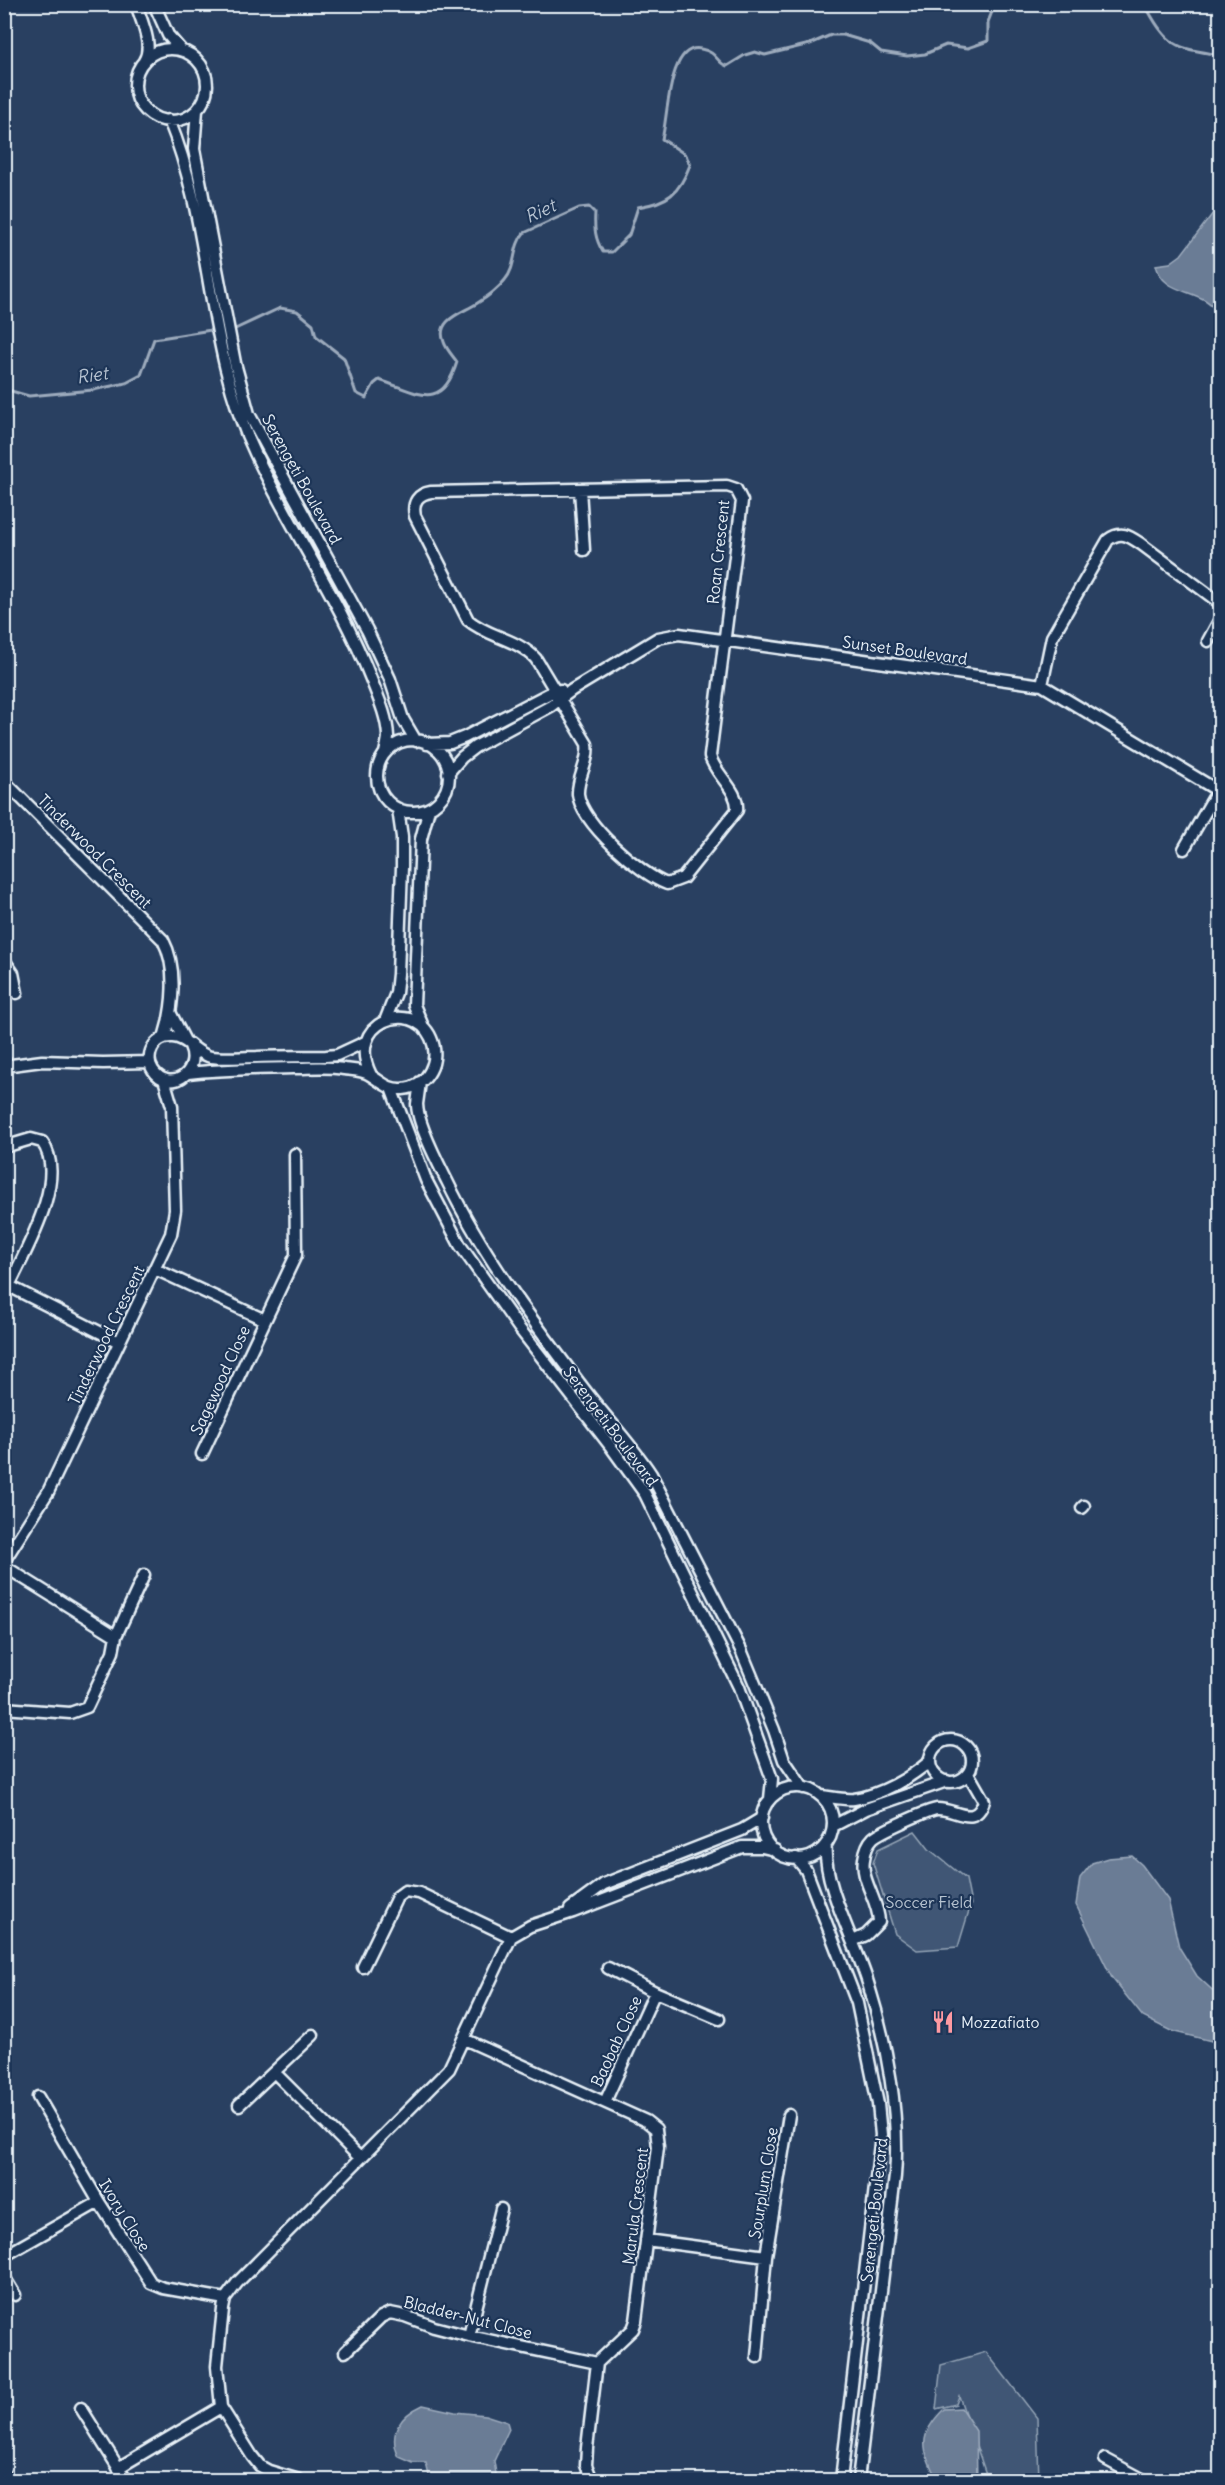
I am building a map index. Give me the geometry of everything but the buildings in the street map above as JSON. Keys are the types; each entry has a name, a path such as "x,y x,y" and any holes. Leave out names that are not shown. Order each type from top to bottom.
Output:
{"street":[{"path":"136,4 148,48 135,84 137,96 149,113 159,118 180,120 197,110 206,94 206,76 197,60 176,46 165,30 154,4"},
{"path":"144,62 161,50 181,50"},
{"name":"Serengeti Boulevard","path":"197,110 194,149 207,246 230,364 235,406 254,453 360,652 386,723 388,737 385,753"},
{"name":"Serengeti Boulevard","path":"169,120 182,151 207,246"},
{"name":"Serengeti Boulevard","path":"230,364 249,414 367,630 390,679 403,719 421,742"},
{"name":"Roan Crescent","path":"554,691 529,651 476,627 468,620 415,516 414,503 420,496 432,492 727,486 736,489 742,501 710,756 718,775 736,799 737,810 682,878 668,884 654,877 619,850 594,826 579,796 578,789 589,752 587,744 560,701"},
{"path":"580,489 584,550"},
{"path":"1042,685 1052,637 1108,540 1116,535 1128,536 1141,544 1221,603"},
{"path":"1208,641 1221,619"},
{"name":"Sunset Boulevard","path":"560,701 572,690 658,638 679,634 723,640 1042,685 1219,791"},
{"path":"421,742 436,750 444,758 448,773 446,791 429,809 417,812 398,809 384,798 378,787 377,775 379,763 385,753 394,746 404,742 421,742 454,742 554,691 572,690"},
{"path":"448,773 462,757 475,747 560,701 554,691"},
{"path":"510,714 517,724"},
{"name":"Tinderwood Crescent","path":"4,781 163,940 169,951 171,1014 164,1038"},
{"path":"1184,849 1219,791"},
{"path":"385,1021 396,993 398,974 402,837 398,809"},
{"path":"423,1026 413,1020 402,1018 385,1021 372,1030 365,1042 363,1052 365,1064 371,1075 380,1083 391,1088 404,1089 420,1082 432,1068 435,1057 430,1035 423,1026 414,1005 421,838 429,809"},
{"path":"4,960 13,973 18,993"},
{"name":"Tinderwood Crescent","path":"171,1014 187,1043"},
{"path":"365,1042 337,1055 212,1057 171,1036 153,1046 150,1062 154,1071 164,1079 174,1080 185,1075 212,1070 339,1068 371,1075"},
{"path":"185,1075 193,1060 187,1043"},
{"path":"264,1056 264,1069"},
{"path":"4,1066 42,1060 104,1063 150,1062"},
{"name":"Tinderwood Crescent","path":"172,1106 185,1075"},
{"name":"Tinderwood Crescent","path":"4,1561 48,1491 171,1234 175,1220 172,1106 164,1079"},
{"name":"Serengeti Boulevard","path":"420,1082 417,1105 420,1118 434,1155 464,1216 524,1307 582,1387 634,1447 651,1474 741,1650 784,1760 803,1788"},
{"name":"Serengeti Boulevard","path":"391,1088 426,1180 460,1245 519,1328 645,1494 739,1687 772,1779 770,1799"},
{"path":"4,1147 20,1141 36,1139 45,1146 50,1169 46,1202 7,1291 119,1342"},
{"name":"Sagewood Close","path":"202,1454 296,1255 295,1154"},
{"name":"Sagewood Close","path":"155,1269 265,1320"},
{"path":"4,1566 116,1636"},
{"path":"4,1708 70,1713 87,1707 113,1652 116,1636 144,1575"},
{"path":"833,1826 866,1809 921,1788 947,1781 957,1781 968,1773 972,1759 970,1752 961,1742 955,1740 948,1740 936,1746 932,1751 930,1761 936,1776 947,1781"},
{"path":"775,1850 763,1833 762,1818 770,1799 778,1792 789,1788 803,1788 821,1796 846,1799 865,1796 901,1782 930,1761"},
{"path":"853,1941 866,1935 879,1922 878,1910 864,1869 865,1852 870,1841 885,1831 936,1809 968,1816 974,1815 984,1801 968,1773"},
{"path":"299,2481 260,2466 221,2407 217,2354 225,2299 237,2283 449,2069 511,1937 530,1926 742,1847 762,1846 795,1858 813,1855 826,1844 833,1826 828,1804 821,1796"},
{"path":"563,1915 595,1889 617,1878 742,1830 762,1818"},
{"name":"Serengeti Boulevard","path":"826,1844 827,1873 853,1941 876,2012 889,2073 897,2133 895,2176 858,2481"},
{"name":"Serengeti Boulevard","path":"795,1858 806,1870 857,2003 878,2104 881,2134 841,2481"},
{"path":"651,1865 657,1880"},
{"path":"617,1878 622,1893"},
{"path":"363,1967 397,1897 405,1891 419,1893 511,1937"},
{"name":"Baobab Close","path":"608,1968 655,1992 720,2019"},
{"name":"Baobab Close","path":"605,2102 655,1992"},
{"path":"239,2105 313,2035"},
{"name":"Marula Crescent","path":"464,2039 646,2121 656,2129 658,2147 635,2325 597,2363"},
{"path":"274,2072 360,2158"},
{"name":"Ivory Close","path":"38,2097 99,2202 151,2283 162,2288 225,2299"},
{"name":"Sourplum Close","path":"757,2357 766,2256 789,2115"},
{"path":"4,2256 99,2202"},
{"path":"469,2336 501,2209"},
{"name":"Sourplum Close","path":"646,2240 766,2256"},
{"path":"4,2277 15,2295"},
{"name":"Bladder-Nut Close","path":"345,2352 381,2317 390,2313 469,2336 597,2363"},
{"path":"592,2481 586,2465 597,2363"},
{"path":"118,2468 221,2407"},
{"path":"81,2408 126,2481"},
{"path":"1105,2459 1144,2481"},
{"path":"4,2475 8,2481"}],"green space":[{"name":"Soccer Field","path":"915,1831 929,1849 966,1879 971,1904 958,1947 917,1950 895,1934 873,1863 878,1849"},
{"path":"986,2352 1037,2418 1039,2480 988,2480 959,2396 956,2404 936,2409 941,2365"}],"shaded area":[{"path":"1220,204 1220,312 1205,300 1169,284 1163,279 1156,265 1170,263 1181,255"},
{"path":"1132,1856 1142,1865 1168,1900 1179,1947 1197,1976 1220,1997 1220,2043 1171,2031 1143,2017 1112,1978 1076,1905 1080,1878 1092,1863 1108,1858"},
{"path":"423,2405 455,2412 485,2415 507,2422 509,2429 494,2461 497,2480 430,2480 426,2463 413,2463 399,2457 395,2440 398,2426 408,2414"},
{"path":"961,2408 976,2431 977,2480 937,2480 926,2451 926,2435 935,2418 944,2409"}],"waterway":[{"name":"Riet","path":"231,331 280,308 297,311 313,324 316,336 344,358 356,393 366,398 379,380 416,393 426,395 435,393 443,388 451,378 457,362 445,345 443,328 451,318 484,299 502,283 509,274 520,238 524,233 579,208 589,207 595,213 596,233 600,247 603,252 612,252 629,235 638,207 665,199 677,190 690,165 686,155 662,139 671,84 682,57 690,50 707,50 727,66 755,52 765,55 810,44 831,35 843,35 870,43 881,52 907,56 925,54 946,45 968,48 988,41 988,22 995,4"},
{"name":"Riet","path":"1120,4 1148,10 1162,32 1176,44 1220,55"},
{"name":"Riet","path":"4,389 29,396 93,390 126,383 141,375 154,339 216,331"}],"place":[{"name":"Mozzafiato","path":"943,2022"}]}
